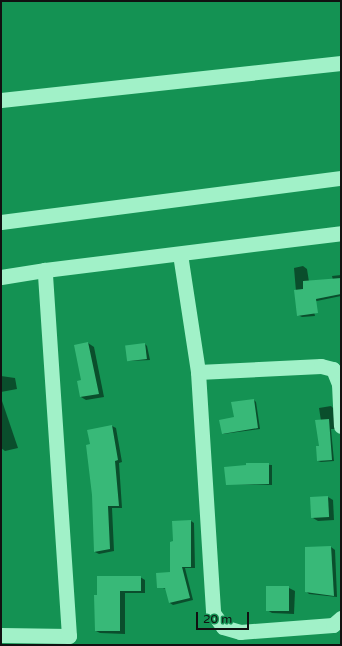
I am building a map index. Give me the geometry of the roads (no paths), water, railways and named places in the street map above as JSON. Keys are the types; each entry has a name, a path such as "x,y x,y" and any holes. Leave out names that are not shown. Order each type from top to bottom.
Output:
{"street":[{"path":"1,100 341,63"},
{"path":"1,222 341,178"},
{"path":"1,277 45,270 341,233"},
{"path":"180,254 198,372 213,613 223,627 240,632 333,625 341,618"},
{"path":"1,635 70,636 45,270"},
{"path":"198,372 321,366 333,369 339,384 341,426"}]}
